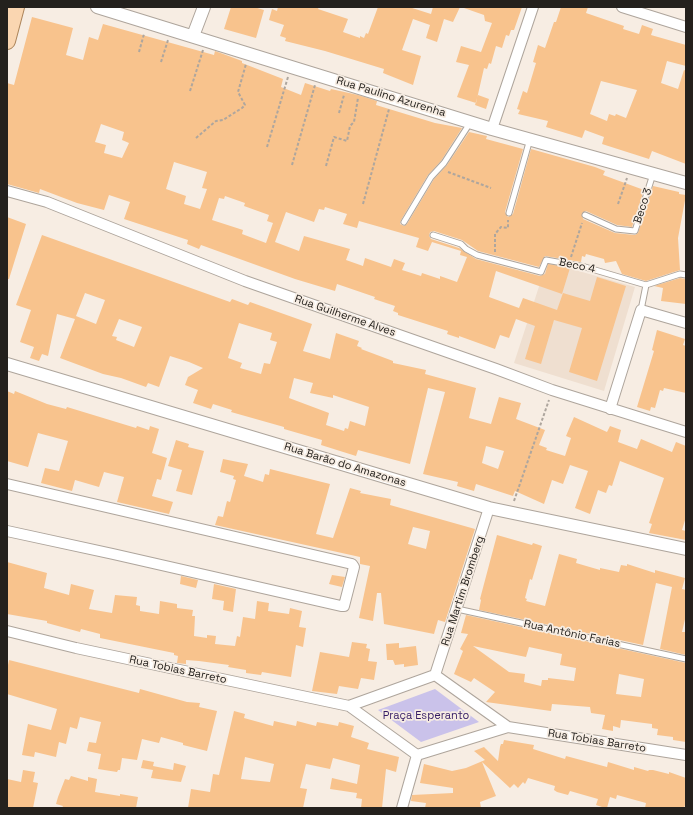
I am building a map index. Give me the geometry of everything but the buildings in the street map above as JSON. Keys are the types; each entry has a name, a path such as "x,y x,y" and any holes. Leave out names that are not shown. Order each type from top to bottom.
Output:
{"main road":[{"path":"7,41 16,7"}],"street":[{"name":"Rua Paulino Azurenha","path":"97,7 492,129 686,183"},
{"path":"193,36 204,7"},
{"path":"492,129 533,7"},
{"path":"622,7 686,27"},
{"name":"Rua Guilherme Alves","path":"7,191 47,202 245,281 552,390 686,432"},
{"path":"610,409 641,310 686,323"},
{"name":"Rua Barão do Amazonas","path":"7,364 490,508 686,549"},
{"path":"7,484 352,564 354,567 344,606 341,606 7,531"},
{"name":"Rua Martim Bromberg","path":"435,675 458,610 490,508"},
{"name":"Rua Tobias Barreto","path":"7,631 76,648 349,706 416,756 508,727 686,755"},
{"path":"349,706 435,675"},
{"name":"Rua Tobias Barreto","path":"435,675 508,727"},
{"path":"402,808 416,756"}],"lane":[{"path":"404,222 431,177 439,168 470,122"},
{"path":"508,213 530,139"},
{"name":"Beco 3","path":"585,215 616,229 635,230 653,174"},
{"name":"Beco 4","path":"433,235 461,244 466,249 477,255 541,272 546,260 586,267 646,285"},
{"path":"641,310 646,285 680,274 686,275"},
{"name":"Rua Antônio Farias","path":"458,610 686,659"}],"path":[{"path":"139,52 148,22"},
{"path":"161,62 172,30"},
{"path":"190,91 206,40"},
{"path":"196,138 216,121 223,120 245,105 238,92 249,54"},
{"path":"267,147 291,66"},
{"path":"292,165 318,75"},
{"path":"339,113 348,84"},
{"path":"326,166 334,137 347,141 350,126 354,122 361,88"},
{"path":"363,204 392,98"},
{"path":"439,168 492,188"},
{"path":"618,204 631,168"},
{"path":"493,259 496,246 495,234 501,227 508,228 508,213"},
{"path":"569,264 585,215"},
{"path":"510,512 552,390"}],"shaded area":[{"path":"547,262 635,287 604,391 514,363"}],"green space":[{"name":"Praça Esperanto","path":"435,689 479,722 421,742 378,710"}]}
